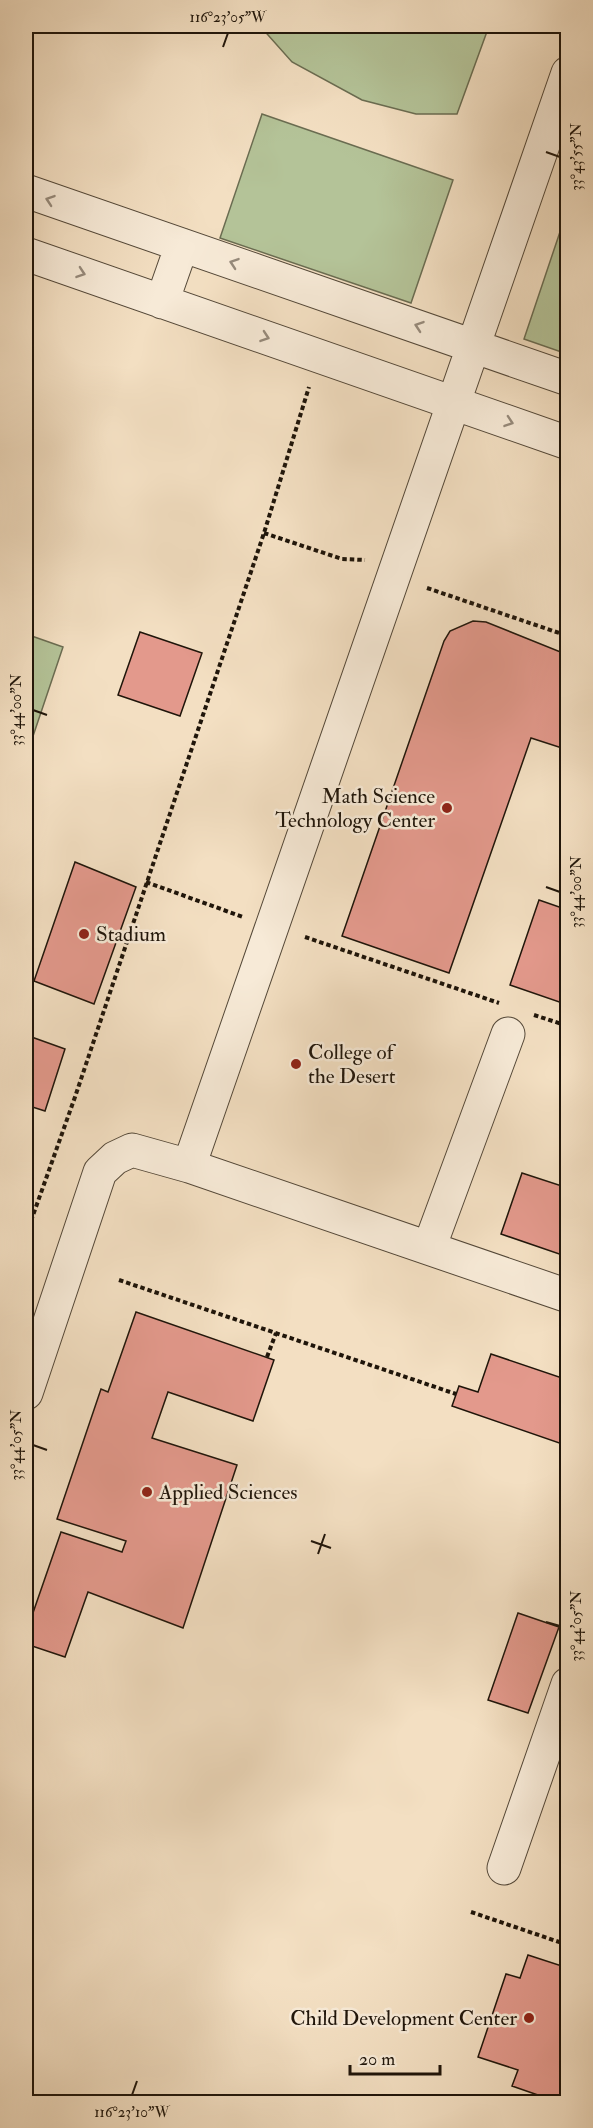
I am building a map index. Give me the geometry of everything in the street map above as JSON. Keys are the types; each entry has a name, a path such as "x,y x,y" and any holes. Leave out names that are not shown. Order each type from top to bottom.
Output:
{"street":[{"path":"189,1166 567,73"},
{"path":"26,191 567,379"},
{"path":"162,302 182,245"},
{"path":"26,254 567,443"},
{"path":"429,1248 512,1017"},
{"path":"26,1393 100,1172 115,1158 132,1150 189,1166 567,1296"},
{"path":"504,1868 567,1684"}],"path":[{"path":"26,1234 75,1097 264,533 310,386"},
{"path":"264,533 342,559 355,561 369,559"},
{"path":"427,588 567,636"},
{"path":"146,882 247,918"},
{"path":"305,936 512,1017 567,1026"},
{"path":"119,1280 456,1394"},
{"path":"267,1357 276,1333"},
{"path":"471,1912 567,1945"}],"green space":[{"path":"260,26 489,26 457,114 416,114 362,100 292,62"},
{"path":"262,114 453,180 411,303 220,238"},
{"path":"567,211 567,354 524,339"},
{"path":"26,634 63,647 26,757"}],"building":[{"name":"Math Science Technology Center","path":"473,621 486,622 568,655 568,750 531,738 449,973 342,936 444,641 450,631"},
{"path":"140,632 202,653 180,716 118,695"},
{"name":"Stadium","path":"75,862 136,887 94,1004 34,981"},
{"path":"539,900 568,910 568,1005 510,985"},
{"path":"26,1035 65,1049 45,1111 26,1105"},
{"path":"522,1173 568,1188 568,1257 501,1234"},
{"name":"Applied Sciences","path":"136,1312 274,1360 253,1421 168,1392 152,1438 237,1465 183,1628 88,1592 65,1657 26,1644 26,1633 61,1532 122,1552 126,1541 57,1519 101,1389 108,1392"},
{"path":"491,1354 568,1380 568,1446 452,1406 459,1386 478,1392"},
{"path":"518,1613 559,1627 528,1713 488,1700"},
{"name":"Child Development Center","path":"528,1955 568,1968 568,2102 558,2102 512,2086 518,2070 478,2057 506,1974 520,1978"}],"place":[{"name":"Math Science Technology Center","path":"447,808"},
{"name":"Stadium","path":"84,934"},
{"name":"College of the Desert","path":"296,1064"},
{"name":"Applied Sciences","path":"147,1492"},
{"name":"Child Development Center","path":"529,2018"}]}
